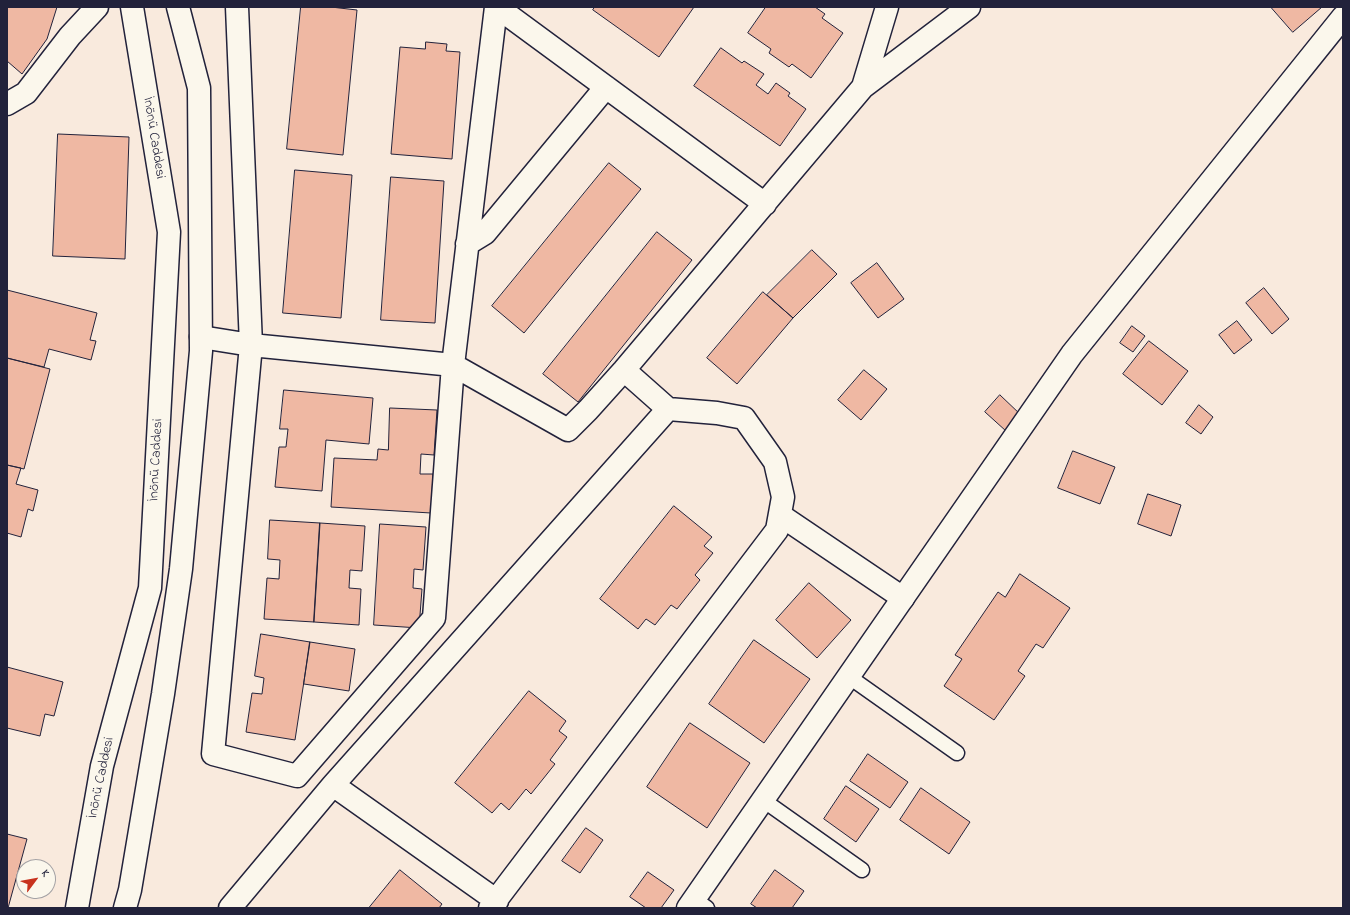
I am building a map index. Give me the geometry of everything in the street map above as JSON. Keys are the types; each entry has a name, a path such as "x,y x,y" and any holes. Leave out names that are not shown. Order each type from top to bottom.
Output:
{"street":[{"path":"7,104 26,93 70,36 97,7"},
{"name":"İnönü Caddesi","path":"77,908 102,766 150,588 169,232 132,7"},
{"path":"125,908 130,890 159,718 181,568 201,351 199,88 178,7"},
{"path":"237,7 252,345 213,754 297,776 434,618 453,365 497,7 765,204"},
{"path":"864,87 887,7"},
{"path":"201,337 252,345 453,365 568,430 624,370 864,87 969,7"},
{"path":"696,905 763,800 1072,354 1343,17"},
{"path":"467,244 484,233 606,87"},
{"path":"333,785 494,904 777,530 784,497 775,462 744,418 717,413 668,409 624,370"},
{"path":"230,908 333,785 668,409"},
{"path":"780,515 903,598"}],"lane":[{"path":"848,676 957,753"},
{"path":"763,800 862,870"}],"building":[{"path":"7,7 57,7 47,39 22,74 7,61"},
{"path":"301,7 331,7 357,10 343,155 287,149"},
{"path":"595,7 694,7 659,57 593,10"},
{"path":"766,7 815,7 825,14 822,18 843,33 811,78 792,64 789,67 769,53 771,49 748,33"},
{"path":"1271,7 1322,7 1293,32"},
{"path":"426,42 447,44 446,51 460,52 452,159 391,154 400,47 425,49"},
{"path":"721,48 742,63 744,61 764,74 756,85 768,94 776,83 790,93 788,96 806,109 780,146 694,86"},
{"path":"58,134 129,137 125,259 53,256"},
{"path":"609,163 641,189 524,333 492,306"},
{"path":"295,170 352,175 341,318 283,313"},
{"path":"391,177 444,181 435,323 381,320"},
{"path":"657,232 692,260 578,402 543,374"},
{"path":"812,250 837,274 793,318 767,295"},
{"path":"877,263 904,299 878,318 851,283"},
{"path":"1264,288 1289,319 1272,334 1246,303"},
{"path":"7,290 97,313 90,340 96,341 91,360 49,349 44,367 7,358"},
{"path":"763,292 793,318 737,384 707,358"},
{"path":"1237,321 1252,340 1234,354 1219,335"},
{"path":"1132,326 1145,336 1133,352 1120,343"},
{"path":"1149,341 1188,371 1162,405 1123,374"},
{"path":"7,358 50,369 24,469 7,465"},
{"path":"864,370 887,389 861,420 838,400"},
{"path":"284,390 373,398 369,444 326,440 322,491 275,487 279,447 286,447 288,429 280,429"},
{"path":"1000,395 1021,415 1006,431 985,412"},
{"path":"1199,405 1213,417 1201,434 1186,423"},
{"path":"390,408 437,410 434,455 421,454 420,474 433,474 431,513 331,507 334,458 377,460 378,449 388,450"},
{"path":"1073,451 1115,467 1100,504 1058,488"},
{"path":"7,465 21,468 16,484 38,490 33,511 28,509 21,537 7,533"},
{"path":"1148,494 1181,505 1171,536 1138,524"},
{"path":"674,506 712,537 704,546 713,553 695,575 700,580 677,609 671,605 655,625 646,619 638,629 600,599"},
{"path":"270,520 320,523 314,622 264,619 267,578 279,579 280,560 268,559"},
{"path":"320,523 365,526 362,571 350,570 349,588 361,589 359,625 314,622"},
{"path":"380,524 426,527 423,570 414,569 413,588 422,589 419,628 374,625"},
{"path":"1020,574 1070,608 1043,648 1036,644 1018,671 1025,676 994,720 944,686 962,659 955,655 998,592 1005,597"},
{"path":"809,583 851,620 817,658 776,620"},
{"path":"261,634 310,642 295,740 246,732 252,693 262,694 264,678 255,676"},
{"path":"754,640 810,679 764,743 709,704"},
{"path":"310,642 355,649 349,691 304,684"},
{"path":"7,667 63,682 54,716 45,714 40,736 7,728"},
{"path":"529,691 566,721 559,731 567,737 550,760 555,764 531,794 526,789 509,810 501,803 492,813 455,783"},
{"path":"690,723 750,763 707,828 647,787"},
{"path":"868,754 908,782 890,808 850,781"},
{"path":"846,786 879,809 856,842 824,819"},
{"path":"921,788 970,822 949,854 900,820"},
{"path":"586,828 603,840 580,873 562,861"},
{"path":"7,834 27,839 21,859 16,859 16,879 7,908"},
{"path":"400,870 442,904 439,908 369,908"},
{"path":"775,870 804,891 792,908 757,908 751,904"},
{"path":"648,872 674,890 661,908 646,908 630,897"}]}
